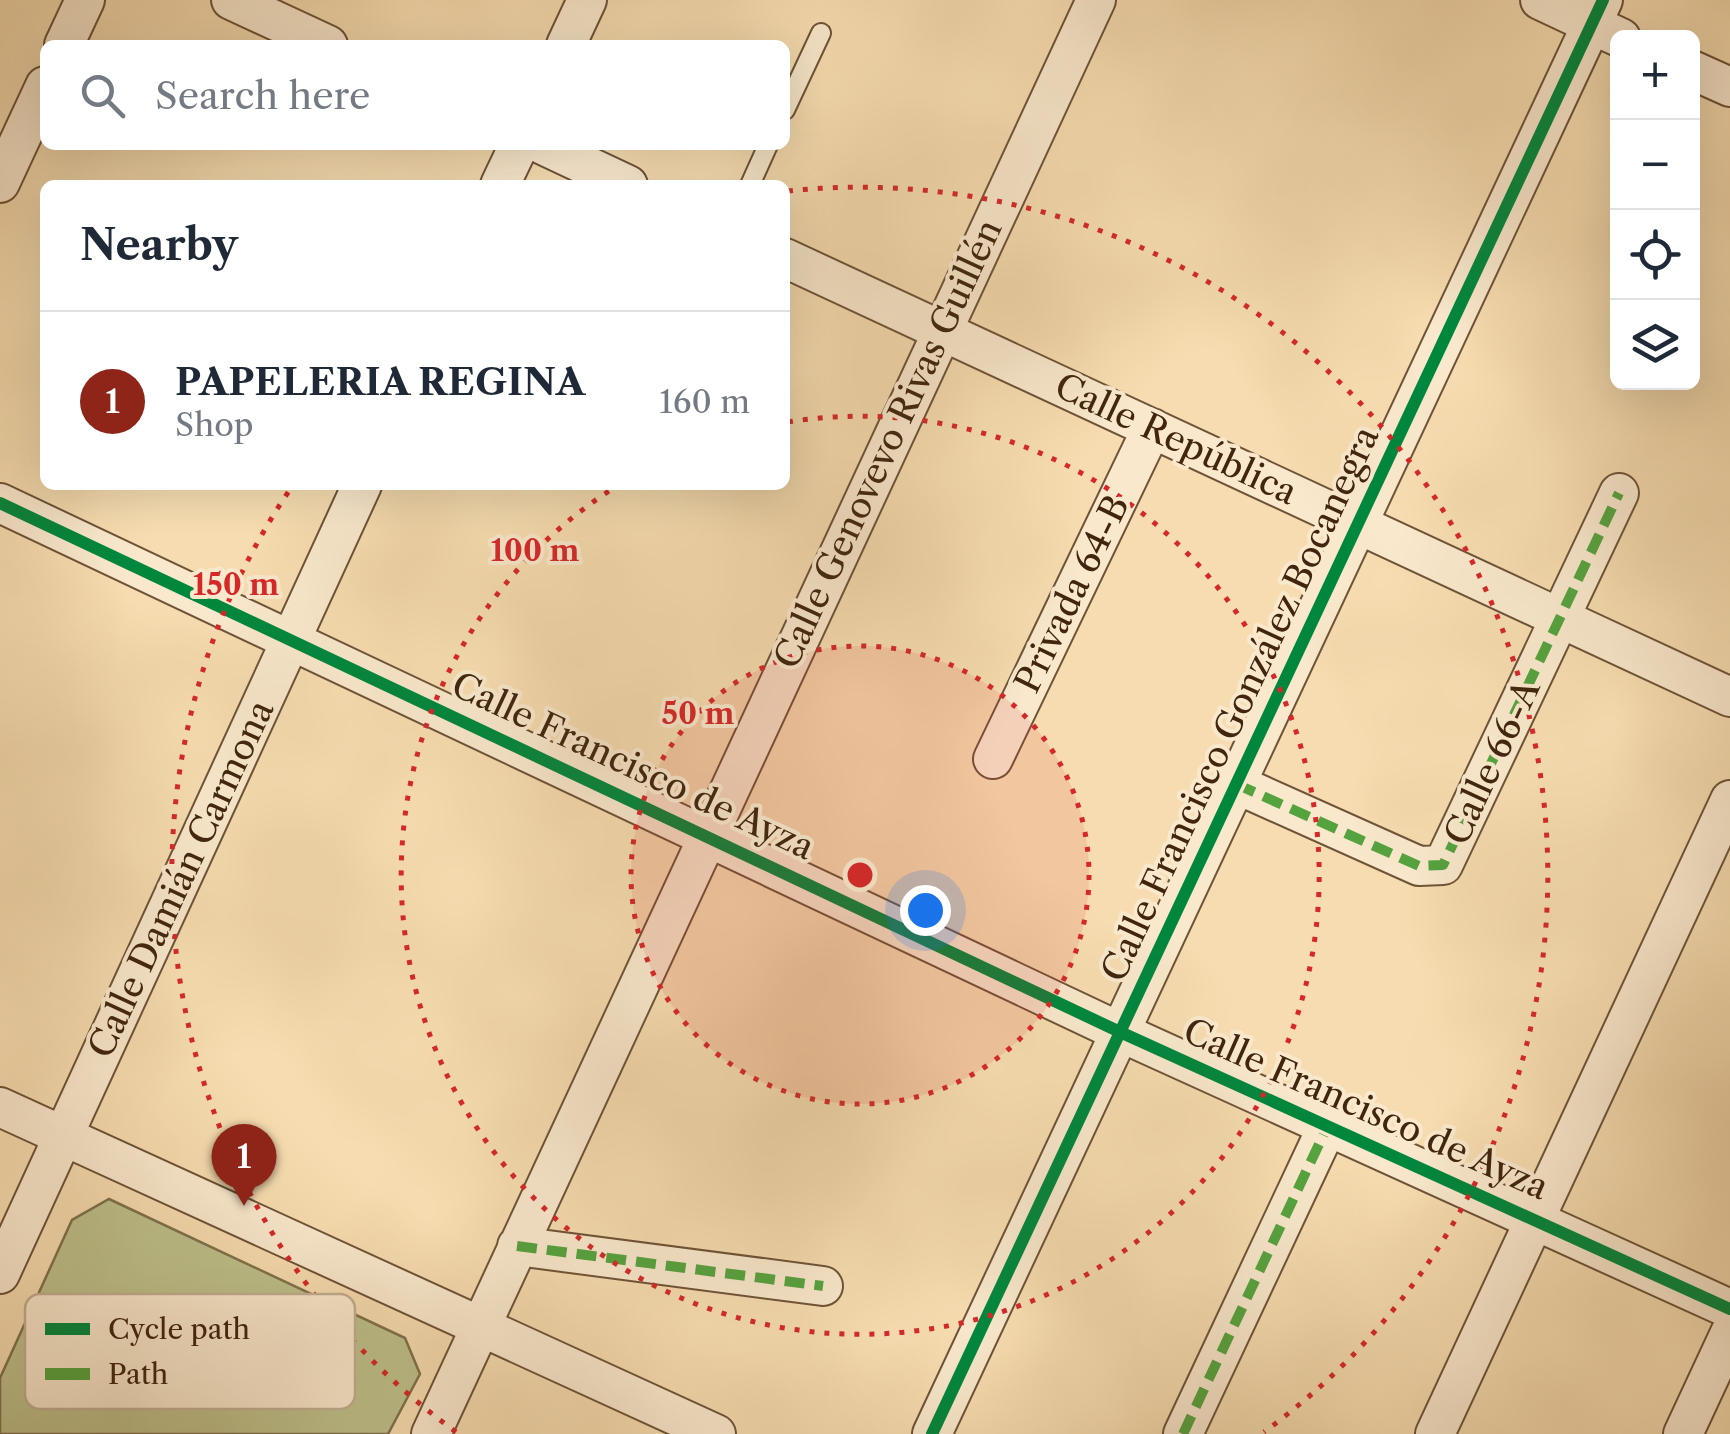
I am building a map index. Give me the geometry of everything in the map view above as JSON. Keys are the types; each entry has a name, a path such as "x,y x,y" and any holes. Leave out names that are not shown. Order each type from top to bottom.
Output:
{"street":[{"path":"66,40 84,0"},
{"path":"231,0 317,40"},
{"path":"568,40 587,0"},
{"name":"Calle Genovevo Rivas Guillén","path":"430,1434 1096,0"},
{"path":"1540,0 1605,21"},
{"name":"Calle Francisco González Bocanegra","path":"932,1434 1358,524 1605,21"},
{"path":"1700,74 1730,87"},
{"path":"0,183 40,97"},
{"path":"502,180 517,150"},
{"path":"553,150 617,180"},
{"name":"Calle República","path":"790,260 1730,697"},
{"name":"Privada 64-B","path":"994,759 1152,428"},
{"name":"Calle Damián Carmona","path":"0,1274 360,490"},
{"path":"1560,618 1619,493"},
{"name":"Calle Francisco de Ayza","path":"0,502 1120,1032 1730,1309"},
{"name":"Calle 66-A","path":"1236,784 1419,866 1438,868 1560,618"},
{"path":"1435,1434 1730,800"},
{"path":"0,1107 716,1434"},
{"path":"1183,1434 1328,1125"},
{"path":"517,1246 823,1286"},
{"path":"1683,1434 1730,1332"}],"lane":[{"path":"790,99 821,33"},
{"path":"752,180 766,150"}],"green space":[{"path":"109,1199 311,1294 38,1294 72,1220"},
{"path":"355,1315 405,1338 420,1374 388,1434 0,1434 0,1378 25,1323 25,1409 355,1409"}],"marked path":[{"path":"1236,784 1419,866 1443,865 1619,493"},
{"path":"1183,1434 1328,1125"},
{"path":"517,1246 823,1286"}],"cycle path":[{"path":"932,1434 1603,0"},
{"path":"0,503 1120,1032 1730,1309"}],"place":[{"name":"PAPELERIA REGINA","path":"244,1206"}]}
